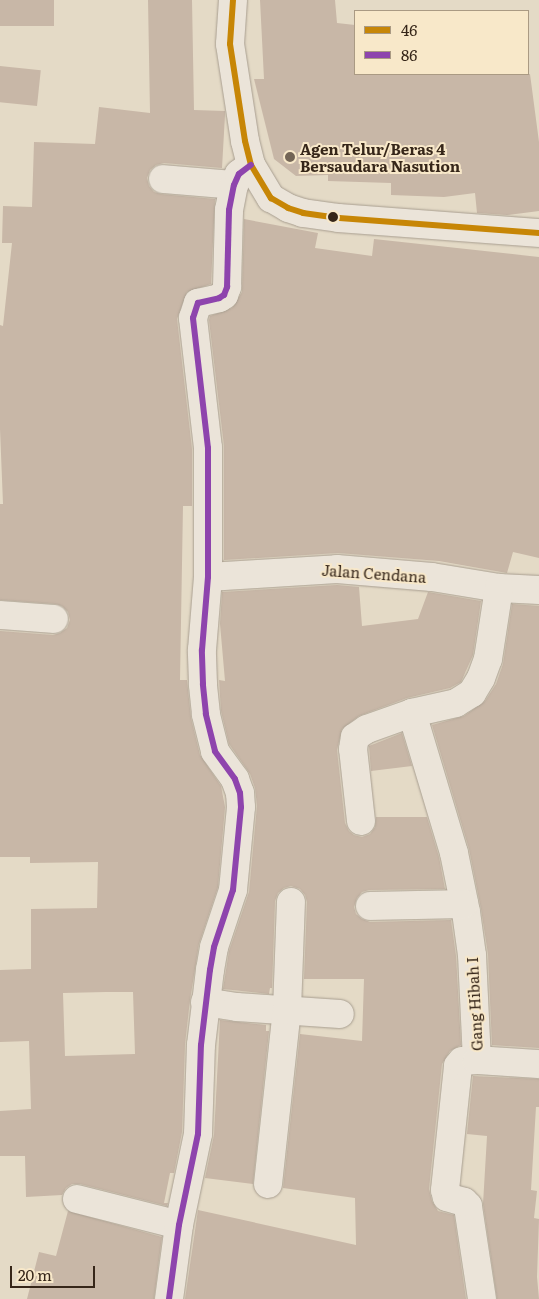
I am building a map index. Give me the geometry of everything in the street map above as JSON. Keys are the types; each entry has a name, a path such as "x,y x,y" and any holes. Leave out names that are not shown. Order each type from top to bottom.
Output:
{"street":[{"path":"169,1299 179,1225 198,1134 200,1046 205,1002 214,947 233,890 241,807 240,793 235,779 215,751 206,714 202,650 208,577 208,448 193,318 198,303 219,298 224,294 227,287 230,210 242,175 245,141 230,44 233,0"},
{"path":"163,179 242,175 271,198 288,208 303,213 339,218 539,233"},
{"name":"Jalan Cendana","path":"208,577 308,569 337,569 432,577 500,588 539,590"},
{"path":"361,821 353,749 355,737 367,729 412,713 456,703 472,692 481,678 488,659 500,588"},
{"path":"0,615 54,619"},
{"name":"Gang Hibah I","path":"412,713 454,853 472,955 477,1060 462,1061 458,1066 445,1190 447,1197 464,1202 468,1206 482,1299"},
{"path":"268,1184 287,1010 291,902"},
{"path":"370,906 464,904"},
{"path":"205,1002 237,1007 340,1014"},
{"path":"477,1060 539,1064"},
{"path":"78,1199 179,1225"}],"building":[{"path":"0,0 54,0 54,26 0,26"},
{"path":"148,0 192,0 194,110 225,111 222,168 164,163 156,165 150,170 147,178 149,186 154,192 215,199 211,284 187,292 177,319 192,449 192,506 183,506 180,680 187,680 191,718 200,755 221,786 225,807 218,887 199,944 190,1000 185,1044 182,1132 174,1173 170,1173 164,1203 168,1203 167,1206 80,1184 72,1184 66,1188 62,1195 26,1197 25,1156 0,1156 0,1111 31,1109 29,1041 0,1042 0,970 31,969 31,909 97,908 98,862 30,863 30,857 0,857 0,631 53,635 67,628 70,620 68,612 62,606 56,604 0,600 0,504 3,504 0,429 0,325 3,326 12,243 2,243 3,206 32,207 34,142 95,144 99,107 150,113","holes":["133,992 135,1054 65,1056 63,993"]},
{"path":"260,0 335,0 337,23 354,25 354,75 530,74 539,142 539,211 507,215 477,213 475,193 444,197 391,195 391,183 328,181 328,175 296,176 274,159 254,79 264,79"},
{"path":"0,66 41,70 37,106 0,102"},
{"path":"244,219 318,233 315,248 372,256 374,239 539,257 539,558 513,552 507,573 439,561 338,553 224,560 224,446 209,320 210,316 232,308 242,292"},
{"path":"337,585 359,587 362,626 418,619 428,592 481,601 473,655 461,682 450,688 407,698 359,716 342,729 337,750 345,823 349,831 354,835 362,837 370,834 375,827 376,817 427,817 439,857 445,889 369,890 362,892 357,898 354,907 356,914 370,922 451,920 456,956 461,1045 450,1051 442,1064 429,1189 432,1201 438,1211 454,1215 466,1299 185,1299 198,1210 356,1245 355,1198 283,1188 300,1034 362,1041 364,979 304,979 307,902 305,895 300,889 291,886 284,888 278,893 275,901 272,988 270,988 269,994 223,989 229,951 249,892 257,806 255,788 250,774 229,744 221,711 219,680 225,681 220,624 222,592"},
{"path":"512,604 539,606 539,1048 492,1045 488,954 481,909 469,849 432,725 464,716 485,701 496,684 503,664"},
{"path":"402,733 412,766 371,771 369,746"},
{"path":"220,1020 266,1025 266,1031 269,1031 253,1184 205,1178 214,1135"},
{"path":"473,1076 539,1079 539,1107 536,1107 531,1190 537,1191 534,1218 539,1219 537,1277 539,1299 497,1299 483,1204 487,1136 467,1134"},
{"path":"68,1211 162,1237 154,1299 27,1299 39,1252 56,1256"}],"transit line":[{"name":"46","path":"233,0 230,44 245,141 251,165 271,198 288,208 303,213 339,218 539,233"},
{"name":"86","path":"169,1299 179,1225 198,1134 201,1045 210,970 214,947 233,890 241,807 240,793 235,779 215,751 206,714 203,684 202,650 208,577 208,448 193,318 198,303 224,295 227,287 229,210 234,185 239,174 251,165"}],"place":[{"name":"Agen Telur/Beras 4 Bersaudara Nasution","path":"290,157"}]}
